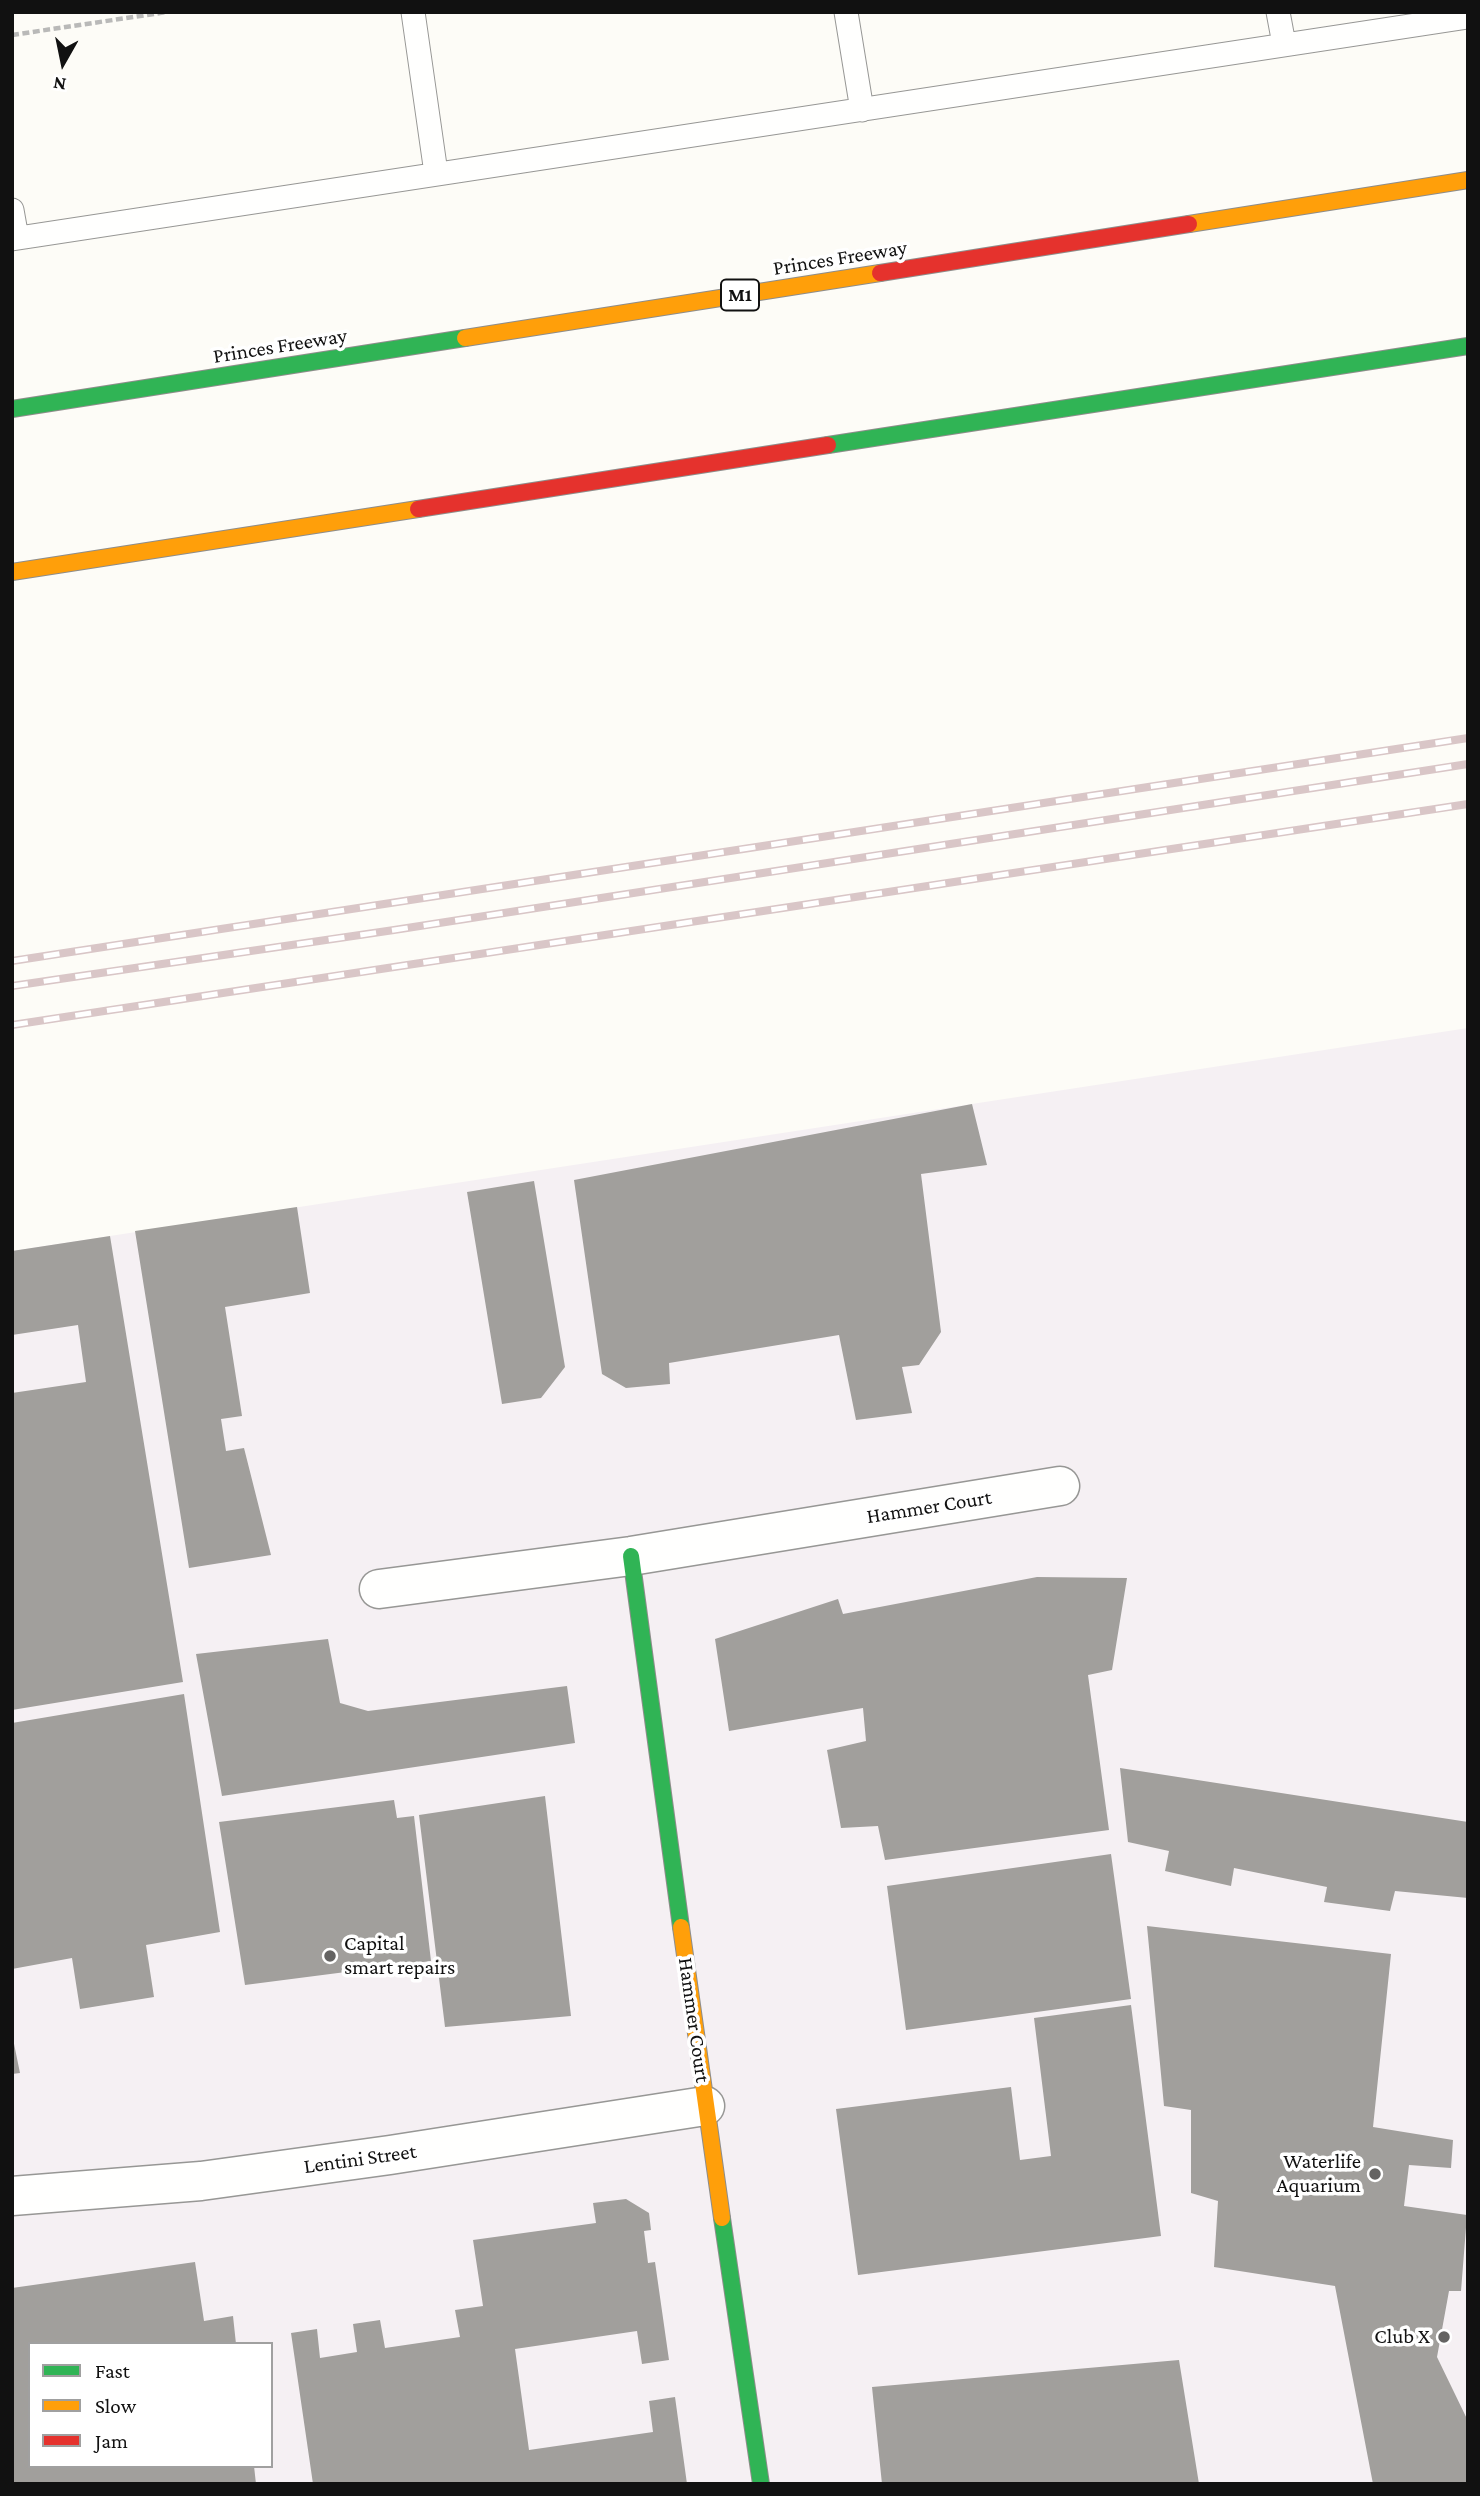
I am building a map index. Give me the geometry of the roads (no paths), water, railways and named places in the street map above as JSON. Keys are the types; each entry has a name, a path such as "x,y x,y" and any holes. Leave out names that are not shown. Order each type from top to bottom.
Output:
{"main road":[{"name":"Princes Freeway","path":"12,409 1468,180"},
{"path":"12,572 1468,346"},
{"name":"Hammer Court","path":"631,1556 705,2106 761,2484"}],"street":[{"name":"Hammer Court","path":"379,1589 631,1556 1060,1486"},
{"name":"Lentini Street","path":"12,2196 201,2181 390,2155 705,2106"}],"lane":[{"path":"413,12 436,173"},
{"path":"846,12 862,110"},
{"path":"1279,12 1284,44"},
{"path":"12,210 15,239 1468,17"}],"railway":[{"path":"12,961 1468,738"},
{"path":"12,986 394,930 1468,764"},
{"path":"12,1025 1468,804"}],"place":[{"name":"Capital smart repairs","path":"330,1956"},
{"name":"Waterlife Aquarium","path":"1375,2174"},
{"name":"Club X","path":"1444,2337"}]}
